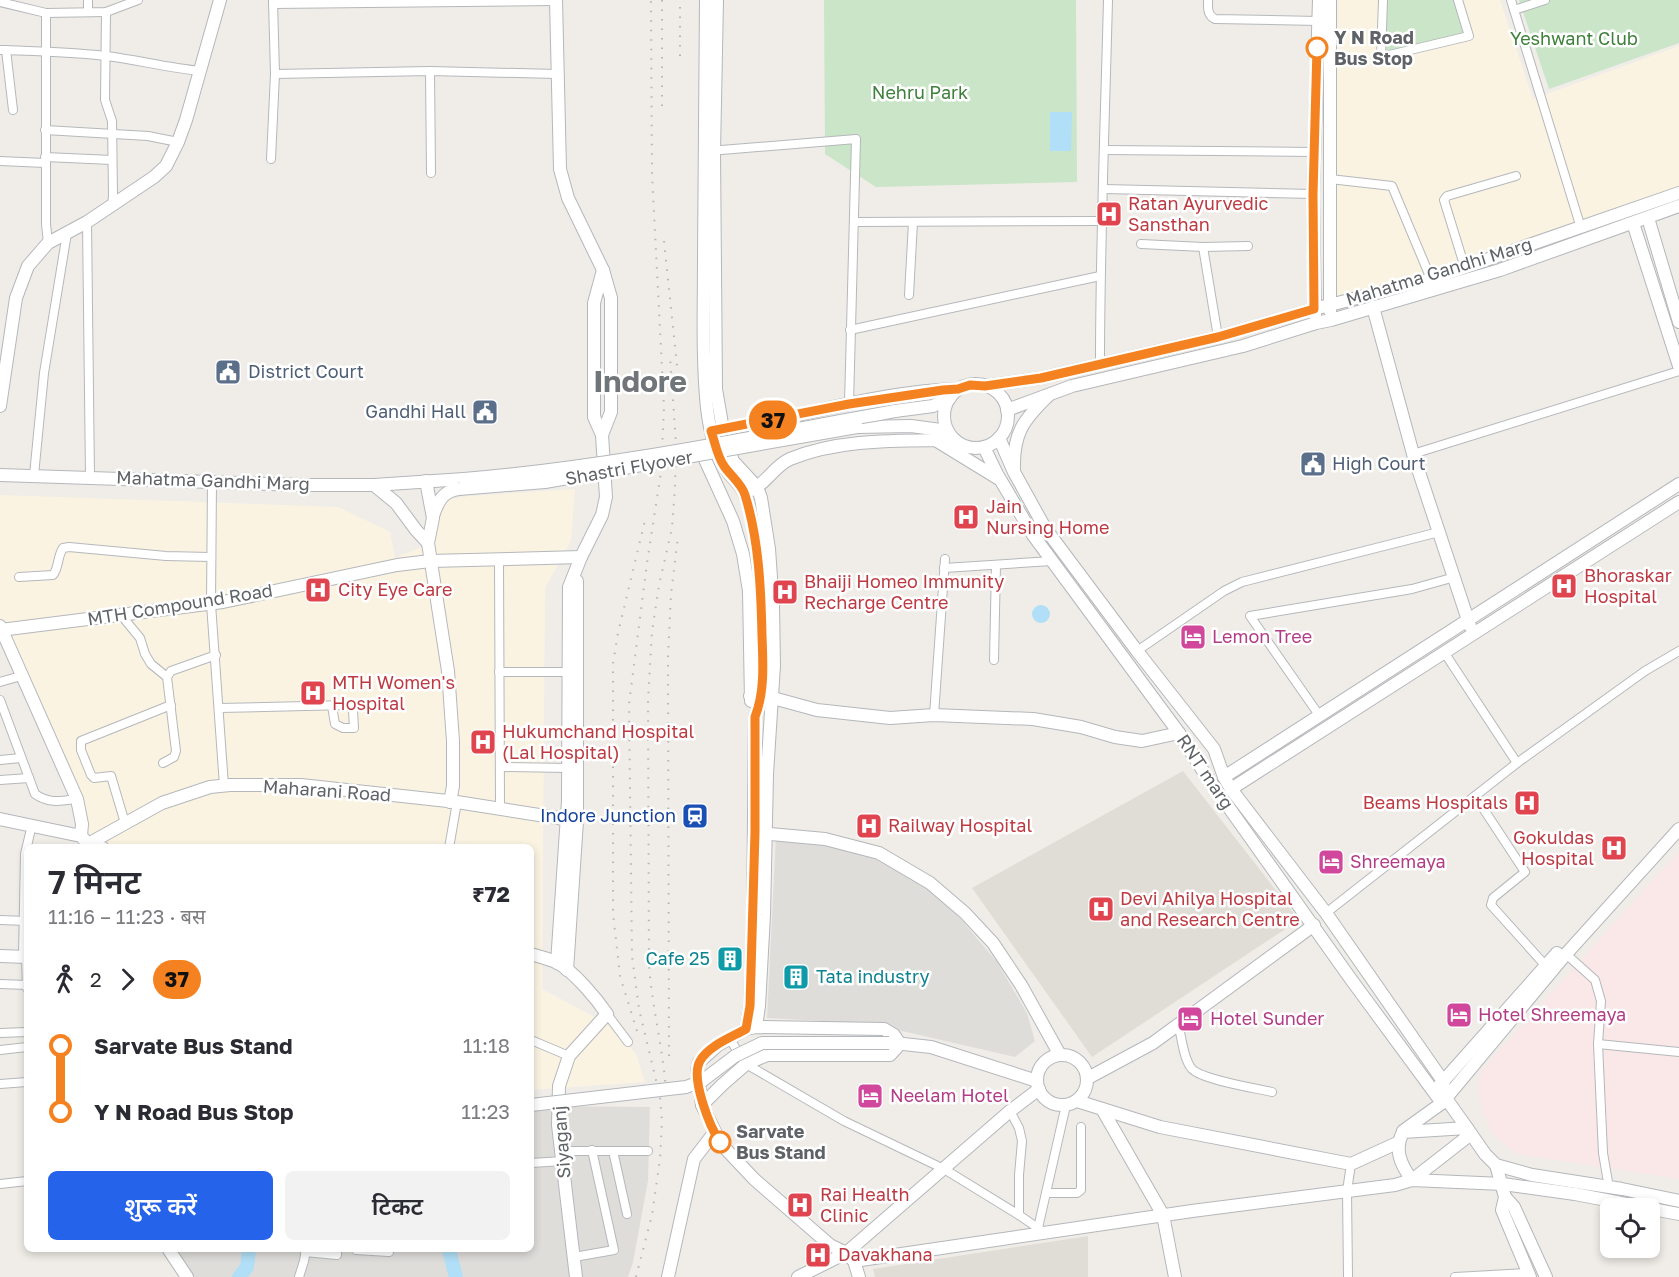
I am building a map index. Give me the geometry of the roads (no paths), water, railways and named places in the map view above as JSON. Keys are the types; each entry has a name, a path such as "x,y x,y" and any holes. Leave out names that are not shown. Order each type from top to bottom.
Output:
{"street":[{"path":"88,0 88,12"},
{"path":"0,2 19,4 46,13 106,12 138,0"},
{"path":"0,405 16,298 28,266 48,243 112,206 166,166 178,142 220,0"},
{"path":"271,159 275,74 273,2 556,0 560,169 568,198 603,270 594,303 594,417 602,435 605,504 569,587 568,768 572,820"},
{"path":"706,0 710,152 711,372 722,463 744,492 757,549 762,607 763,667 757,691"},
{"path":"710,152 717,0"},
{"path":"1100,364 1101,221 1104,189 1108,0"},
{"path":"1208,0 1208,12 1215,19 1318,21"},
{"path":"1316,322 1313,194 1319,0"},
{"path":"1330,0 1331,320"},
{"path":"1383,0 1381,57 1469,36 1458,0"},
{"path":"1511,0 1581,228"},
{"path":"1514,10 1545,0"},
{"path":"106,12 105,100 112,121 112,206"},
{"path":"46,13 44,52 48,243"},
{"path":"13,110 3,50 106,56 175,69 201,70"},
{"path":"275,74 430,71 557,74"},
{"path":"430,71 431,173"},
{"path":"45,130 148,136 178,142"},
{"path":"710,152 856,138 849,404"},
{"path":"1104,150 1314,152"},
{"path":"0,161 112,160"},
{"path":"1465,268 1444,200 1447,196 1516,176"},
{"path":"1330,179 1392,186 1431,279"},
{"path":"1104,189 1313,194"},
{"name":"Mahatma Gandhi Marg","path":"985,386 1041,378 1218,337 1431,279 1679,193"},
{"name":"Mahatma Gandhi Marg","path":"1007,410 1051,393 1099,379 1243,346 1316,322 1331,320 1500,270 1650,223 1679,206"},
{"path":"854,222 1101,221"},
{"path":"87,222 90,477"},
{"path":"909,295 913,222"},
{"path":"1650,223 1679,322"},
{"path":"1635,228 1679,366"},
{"path":"34,475 41,391 67,233"},
{"path":"1141,244 1203,247 1248,246"},
{"path":"1203,247 1218,337"},
{"path":"850,330 1100,276"},
{"path":"1373,308 1413,454 1473,633"},
{"path":"1413,454 1679,371"},
{"path":"970,385 985,386 997,392 1005,402 1008,415 1006,428 999,438 984,447 976,448 965,446 951,435 944,420 945,408 954,394 970,385"},
{"path":"717,430 849,404 943,390 954,394"},
{"path":"1014,472 1014,447 1020,429 1032,410 1051,393"},
{"name":"Shastri Flyover","path":"461,484 623,460 933,406 954,394"},
{"name":"Shastri Flyover","path":"426,481 461,484 545,482 857,427 896,426 951,435"},
{"path":"717,430 734,461 757,488 761,498 769,549 773,618 757,691 755,717 761,833"},
{"path":"744,492 757,488 772,471 791,459 827,449 856,443 936,440 951,435"},
{"name":"RNT marg","path":"999,438 1014,472 1045,528 1214,749 1235,787 1443,1080"},
{"path":"936,440 1000,479"},
{"name":"RNT marg","path":"984,447 1033,535 1179,733 1205,774 1440,1097 1496,1165"},
{"path":"703,455 733,521 743,554 749,591 757,691 767,774 750,1006 751,1028"},
{"name":"Mahatma Gandhi Marg","path":"0,475 299,485 374,485 426,481"},
{"path":"212,481 211,604 224,786"},
{"path":"426,481 433,518"},
{"path":"449,844 454,802 453,741 448,671 429,553 433,518 438,503 445,494 461,484"},
{"path":"1227,775 1679,484"},
{"path":"374,485 396,503 416,530 429,553"},
{"path":"1235,787 1679,502"},
{"path":"1137,651 1224,591 1242,582 1440,532"},
{"path":"19,577 53,575 56,572 60,552 63,548 69,547 165,556 210,557"},
{"path":"429,553 583,553"},
{"path":"429,553 499,560 583,553"},
{"name":"MTH Compound Road","path":"0,629 211,604 397,565 429,553"},
{"path":"499,560 500,808"},
{"path":"934,715 945,563 996,565 1052,561"},
{"path":"994,660 996,565"},
{"path":"562,967 578,698 576,571"},
{"path":"1319,716 1250,616 1412,589 1455,577"},
{"path":"121,615 140,638 151,664 167,678"},
{"path":"0,629 77,799 85,840"},
{"path":"1326,913 1517,763 1645,671 1679,651"},
{"path":"1444,652 1517,763"},
{"path":"163,763 174,756 176,751 167,678 171,671 216,655"},
{"path":"499,672 569,672"},
{"path":"0,682 21,676"},
{"path":"757,691 817,710 890,718 934,715 1033,718 1142,741 1179,733"},
{"path":"0,700 3,716 35,794 43,800 54,802 77,799"},
{"path":"125,824 111,776 94,778 91,775 81,750 81,741 171,705"},
{"path":"219,708 332,706"},
{"path":"0,760 21,758"},
{"path":"501,766 568,768"},
{"path":"0,780 29,778"},
{"name":"Maharani Road","path":"85,840 125,824 162,803 210,787 224,786 301,785 454,802 572,820"},
{"path":"1474,796 1525,872 1492,897 1491,905 1545,966"},
{"path":"0,819 32,825 94,844"},
{"path":"1440,1097 1443,1080 1679,822"},
{"path":"27,844 32,825"},
{"path":"1412,1180 1399,1158 1397,1143 1403,1132 1440,1097 1679,829"},
{"path":"761,833 825,839 879,854 930,883 965,913 993,943 1021,985 1060,1055"},
{"path":"0,920 24,921"},
{"path":"1088,1078 1153,1043 1314,925"},
{"path":"0,948 24,954"},
{"path":"0,956 24,954"},
{"path":"1566,954 1595,980 1601,1001 1598,1044 1603,1153 1609,1188"},
{"path":"534,955 562,967 598,1001 628,1042"},
{"path":"0,984 24,986"},
{"name":"Siyaganj","path":"576,1277 558,1125 559,1086 569,1056 607,1014"},
{"path":"1178,1024 1191,1068 1202,1075 1272,1092"},
{"path":"702,1105 746,1064 767,1055 890,1055 894,1035 884,1029 751,1028 718,1045 699,1062 697,1071 702,1105 721,1144 754,1179 830,1245 850,1257 859,1277"},
{"path":"0,1033 24,1032"},
{"path":"729,1038 746,1064 844,1121 944,1169 1041,1231"},
{"path":"534,1041 569,1056"},
{"path":"534,1105 686,1087 702,1081 735,1056 762,1043 894,1043 931,1047 1038,1085 1050,1102 1071,1103 1102,1109 1160,1127 1351,1164 1397,1143"},
{"path":"1598,1044 1679,1052"},
{"path":"0,1050 24,1047"},
{"path":"850,1257 1038,1085 1043,1063 1060,1055 1068,1055 1082,1063 1088,1078 1085,1091 1071,1103 1046,1193 1041,1231"},
{"path":"0,1084 24,1082"},
{"path":"1102,1109 1163,1215 1175,1277"},
{"path":"1010,1111 1019,1128 1022,1141 1019,1215"},
{"path":"1046,1193 1077,1193 1081,1190 1081,1127"},
{"path":"1403,1132 1469,1131"},
{"path":"1412,1180 1469,1131"},
{"path":"668,1277 694,1159 714,1133"},
{"path":"574,1257 614,1250 592,1150"},
{"path":"534,1162 592,1150 648,1151"},
{"path":"614,1151 627,1214"},
{"path":"1348,1277 1347,1191 1351,1164"},
{"path":"1496,1165 1532,1175 1679,1202"},
{"path":"1496,1165 1504,1190 1546,1277"},
{"path":"798,1277 850,1257 1395,1185 1412,1180 1504,1190 1575,1194 1679,1214"},
{"path":"0,1184 24,1181"},
{"path":"1455,1277 1529,1275 1502,1209 1504,1190"},
{"path":"171,1252 187,1277"},
{"path":"298,1277 306,1252"},
{"path":"314,1252 337,1255 337,1252"}],"water":[{"path":"1050,112 1072,112 1071,151 1050,151"},
{"path":"1037,605 1045,605 1050,610 1048,621 1037,623 1032,618 1032,610"}],"waterway":[{"path":"239,1277 247,1267 249,1252"},
{"path":"450,1252 456,1277"}],"railway":[{"path":"636,1277 652,1215 660,1159 662,1121 660,1097 639,1009 632,956 629,704 661,472 664,407 652,174 651,0"},
{"path":"662,0 662,107"},
{"path":"680,0 680,56"},
{"path":"664,241 677,366"},
{"path":"666,1091 649,965 648,701 652,632 659,585 672,528 675,487 676,444 670,356"},
{"path":"637,1031 620,976 613,913 613,664 618,633 646,516"},
{"path":"669,1056 668,657 671,594 678,537"}],"place":[{"name":"Y N Road Bus Stop","path":"1317,48"},
{"name":"Ratan Ayurvedic Sansthan","path":"1109,214"},
{"name":"District Court","path":"228,372"},
{"name":"Gandhi Hall","path":"485,412"},
{"name":"High Court","path":"1313,464"},
{"name":"Jain Nursing Home","path":"966,517"},
{"name":"Bhoraskar Hospital","path":"1564,586"},
{"name":"City Eye Care","path":"318,590"},
{"name":"Bhaiji Homeo Immunity Recharge Centre","path":"785,592"},
{"name":"Lemon Tree","path":"1193,637"},
{"name":"MTH Women's Hospital","path":"313,693"},
{"name":"Hukumchand Hospital (Lal Hospital)","path":"483,742"},
{"name":"Beams Hospitals","path":"1527,803"},
{"name":"Indore Junction","path":"695,816"},
{"name":"Railway Hospital","path":"869,826"},
{"name":"Gokuldas Hospital","path":"1614,848"},
{"name":"Shreemaya","path":"1331,862"},
{"name":"Devi Ahilya Hospital and Research Centre","path":"1101,909"},
{"name":"Cafe 25","path":"730,959"},
{"name":"Tata industry","path":"796,977"},
{"name":"Hotel Shreemaya","path":"1459,1015"},
{"name":"Hotel Sunder","path":"1190,1019"},
{"name":"Neelam Hotel","path":"870,1096"},
{"name":"Sarvate Bus Stand","path":"720,1142"},
{"name":"Rai Health Clinic","path":"800,1205"},
{"name":"Davakhana","path":"818,1255"}],"district":[{"name":"Indore","path":"640,382"}],"park label":[{"name":"Yeshwant Club","path":"1574,39"},
{"name":"Nehru Park","path":"920,93"}]}
